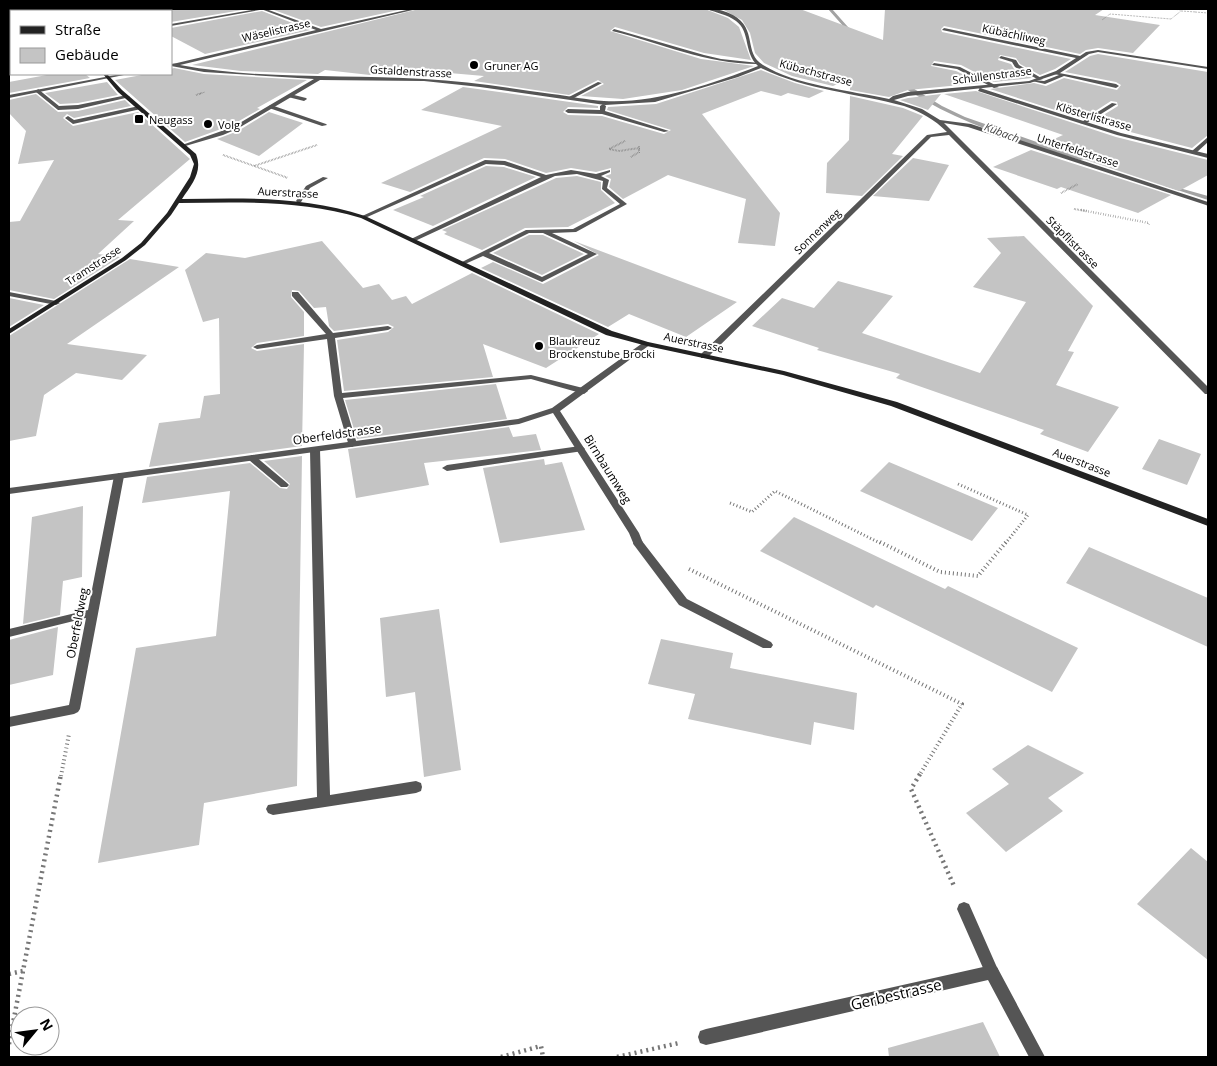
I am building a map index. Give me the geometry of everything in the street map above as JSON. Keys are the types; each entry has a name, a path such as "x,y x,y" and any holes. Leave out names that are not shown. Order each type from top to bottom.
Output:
{"main road":[{"path":"107,76 139,108 193,154 197,164 193,177 178,201"},
{"name":"Auerstrasse","path":"178,201 299,201 340,208 414,240 609,333 647,344 784,373 894,404 970,431 1208,523"},
{"name":"Tramstrasse","path":"9,332 56,303 143,244 178,201"}],"street":[{"path":"172,25 263,9 319,30"},
{"name":"Wäselistrasse","path":"172,65 414,9"},
{"path":"709,9 721,11 741,21 746,27 750,47 759,65"},
{"name":"Kübächliweg","path":"944,29 1081,58"},
{"name":"Kübachstrasse","path":"614,30 642,36 723,62 759,65 800,80 891,100 920,110"},
{"name":"Schüllenstrasse","path":"891,100 908,94 996,87 1034,81 1056,73 1092,52 1105,51 1208,68"},
{"path":"1001,57 1014,61 1016,66 1041,79"},
{"path":"934,64 956,66 996,87"},
{"name":"Gstaldenstrasse","path":"172,65 204,72 319,78 424,80 480,85 605,103 655,100 736,76 759,65"},
{"path":"1056,73 1116,86"},
{"path":"1034,81 1045,83 1064,75"},
{"path":"9,97 107,76"},
{"path":"184,146 221,134 319,78"},
{"path":"570,98 600,83"},
{"name":"Klösterlistrasse","path":"976,89 1083,123 1208,156"},
{"path":"38,91 58,108 78,107 127,97"},
{"path":"290,96 304,99"},
{"path":"1083,123 1114,104"},
{"path":"270,107 324,125"},
{"path":"68,118 73,122 139,108"},
{"path":"568,111 603,109 666,131"},
{"name":"Stäpflistrasse","path":"920,110 939,121 1208,392"},
{"name":"Unterfeldstrasse","path":"939,121 970,125 1208,204"},
{"name":"Sonnenweg","path":"704,356 929,136 950,133"},
{"path":"1194,152 1208,140"},
{"path":"363,217 485,162 505,163 546,176"},
{"path":"414,240 546,176 558,172 581,171 606,180 604,188 624,204 574,231 528,231 463,263"},
{"path":"596,176 608,171"},
{"path":"299,201 308,187 325,178"},
{"path":"484,253 542,280 594,254 543,231"},
{"path":"9,294 56,303"},
{"path":"295,294 331,336 338,396 352,444"},
{"path":"257,347 388,328"},
{"name":"Oberfeldstrasse","path":"9,491 315,450 519,420 556,410 647,344"},
{"path":"338,396 531,377 584,391"},
{"name":"Birnbaumweg","path":"556,410 634,533 638,543 683,602 767,645"},
{"path":"447,468 580,449"},
{"path":"315,450 324,802"},
{"path":"252,458 284,485"},
{"name":"Oberfeldweg","path":"74,709 119,476"},
{"path":"9,633 92,613"},
{"path":"9,722 74,709"},
{"path":"273,810 416,787"},
{"path":"964,909 992,972 1037,1057"},
{"name":"Gerbestrasse","path":"706,1037 992,972"}],"path":[{"path":"1170,9 1196,12"},
{"path":"1102,20 1110,14 1172,19 1181,11 1208,13"},
{"path":"631,157 639,152 635,140"},
{"path":"253,167 320,144"},
{"path":"610,147 609,149 614,151 639,148"},
{"path":"220,154 291,180"},
{"path":"284,156 290,159"},
{"path":"1074,209 1150,222 1148,225"},
{"path":"730,503 752,512 775,491 940,572 978,576 1028,515 958,484"},
{"path":"682,565 962,704 911,789 964,909"},
{"path":"9,1044 74,709"},
{"path":"9,974 23,971"},
{"path":"617,1057 706,1037"},
{"path":"501,1057 541,1046 543,1057"}],"building":[{"path":"122,9 248,9 172,22 172,10"},
{"path":"271,9 403,9 321,27"},
{"path":"419,9 705,9 728,18 739,27 751,60 704,53 615,27 610,31 701,59 754,66 682,90 623,99 581,96 604,84 598,80 569,95 474,81 484,76 380,67 370,75 325,70 318,74 241,71 192,65"},
{"path":"722,9 800,9 883,40 885,9 1104,9 1095,15 1160,25 1133,53 1098,48 1086,50 1080,54 944,26 941,29 942,32 1071,59 1055,69 1040,75 1020,64 1016,58 1000,55 998,60 1011,64 1014,69 1032,78 994,82 961,65 934,61 931,66 956,71 981,83 908,90 889,97 850,90 850,78 833,86 792,76 764,63 755,53 750,33 742,20"},
{"path":"262,11 310,30 205,54 172,37 172,28"},
{"path":"1098,54 1208,72 1208,135 1192,148 1092,122 1118,106 1117,102 1111,101 1083,119 990,89 1034,83 1046,86 1064,78 1117,90 1121,85 1116,82 1065,72 1090,56"},
{"path":"172,69 204,74 307,80 257,108 260,109 232,125 185,142 115,80 142,75 172,75"},
{"path":"761,70 795,83 824,91 809,98 788,93 781,96 761,91 702,114 780,213 775,246 738,243 746,199 668,175 623,199 609,187 611,179 605,176 611,174 611,168 596,172 571,168 546,173 505,159 484,158 410,192 381,183 502,126 421,110 463,87 598,106 598,108 568,107 563,112 568,115 602,116 664,134 671,130 607,110 608,107 656,104"},
{"path":"47,75 86,75 90,78 9,93 9,82"},
{"path":"107,82 118,95 78,103 60,104 45,93"},
{"path":"976,91 1116,137 1208,160 1208,175 1179,191 1041,145 1063,135 944,94"},
{"path":"36,94 58,112 78,111 125,100 131,106 74,118 67,114 63,118 73,126 138,112 190,159 118,220 134,221 98,254 120,257 54,299 9,290 9,222 20,221 54,160 18,164 26,131 9,113 9,100"},
{"path":"941,94 928,110 900,100 908,98"},
{"path":"850,96 903,108 923,116 892,154 903,156 862,196 826,193 827,163 849,140"},
{"path":"269,112 303,123 259,156 217,139 238,131"},
{"path":"1031,150 1171,195 1138,213 1061,187 1057,189 993,167"},
{"path":"913,158 949,165 929,201 873,196"},
{"path":"486,166 504,167 536,177 433,226 393,210 424,197 420,196"},
{"path":"577,176 601,182 601,190 615,203 568,227 525,228 482,250 444,234 447,232 442,230 556,178"},
{"path":"529,235 543,235 584,254 542,275 493,253"},
{"path":"1024,236 1093,306 1068,351 1074,352 1056,385 1119,407 1088,452 1040,434 1044,430 896,378 900,374 817,350 819,348 752,326 782,298 814,308 838,281 893,296 862,333 980,373 1026,302 973,287 1001,253 987,238"},
{"path":"322,241 363,288 379,284 392,300 406,296 412,304 472,273 599,334 546,368 483,344 493,377 344,391 337,340 388,332 394,327 388,324 334,331 329,326 326,307 314,308 299,291 292,290 291,297 304,312 304,336 257,343 251,348 257,351 304,344 302,446 149,467 159,423 200,418 204,396 220,394 219,318 203,322 185,270 206,253 245,258"},
{"path":"574,241 737,302 686,337 629,314 608,327 481,268 493,262 543,284 599,255"},
{"path":"130,259 179,267 67,344 147,355 122,380 76,373 44,395 36,436 9,441 9,336"},
{"path":"9,298 44,305 9,327"},
{"path":"496,384 507,419 357,439 345,400"},
{"path":"509,427 513,437 536,434 541,450 424,463 429,485 356,498 348,449"},
{"path":"1159,439 1201,454 1187,485 1142,469"},
{"path":"302,456 297,786 204,803 199,845 98,863 136,648 216,636 230,491 142,503 147,477 250,463 280,488 287,489 290,484 264,461"},
{"path":"544,459 545,465 562,462 585,530 500,543 483,468"},
{"path":"889,462 998,508 972,541 860,491"},
{"path":"83,506 82,577 63,581 60,615 23,624 32,517"},
{"path":"794,517 945,589 948,586 1078,648 1052,692 876,605 873,608 760,551"},
{"path":"1089,547 1208,598 1208,647 1066,583"},
{"path":"439,609 461,770 424,777 415,692 386,697 380,618"},
{"path":"58,627 53,675 9,685 9,640"},
{"path":"661,639 733,653 730,668 857,693 854,730 814,722 811,745 688,719 695,694 648,684"},
{"path":"1028,745 1084,773 1048,798 1063,811 1006,852 966,813 1009,784 992,769"},
{"path":"1191,848 1208,862 1208,960 1137,904"},
{"path":"983,1022 1000,1057 889,1057 888,1048"}],"waterway":[{"name":"Kübach","path":"830,9 854,35"},
{"name":"Kübach","path":"898,81 940,108 986,128 1082,159"},
{"name":"Kübach","path":"1167,185 1208,198"}],"place":[{"name":"Gruner AG","path":"474,65"},
{"name":"Neugass","path":"139,119"},
{"name":"Volg","path":"208,124"},
{"name":"Blaukreuz Brockenstube Brocki","path":"539,346"}]}
